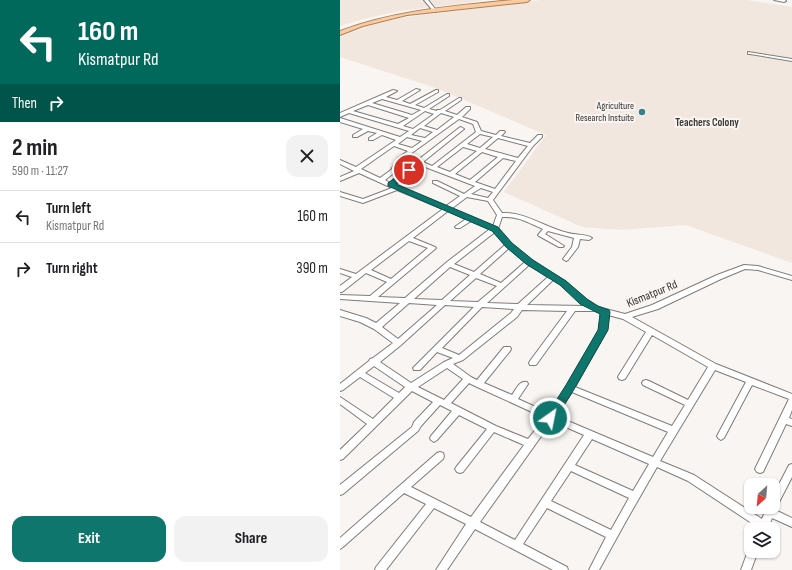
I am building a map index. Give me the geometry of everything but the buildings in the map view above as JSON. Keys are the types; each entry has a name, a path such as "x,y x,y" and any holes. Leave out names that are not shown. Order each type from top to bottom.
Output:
{"main road":[{"path":"340,30 367,21 510,0"},
{"path":"340,33 363,24 388,18 434,10 527,0"}],"street":[{"path":"426,0 434,10"},
{"path":"776,0 784,1"},
{"path":"750,53 792,60"},
{"path":"398,101 418,90"},
{"path":"340,114 395,91"},
{"path":"411,105 436,91"},
{"path":"399,126 447,95"},
{"path":"382,96 424,109 458,116 475,122 479,132"},
{"path":"340,179 358,170 412,130 459,99"},
{"path":"367,103 412,117"},
{"path":"381,180 393,171 400,159 468,108"},
{"path":"348,111 412,130"},
{"path":"340,120 400,139"},
{"path":"419,126 437,132"},
{"path":"340,194 363,201 394,186 418,162 461,128"},
{"path":"355,136 367,129"},
{"path":"434,168 479,132 499,134 531,146"},
{"path":"371,139 380,133"},
{"path":"452,174 499,134"},
{"path":"406,135 426,140"},
{"path":"490,200 519,160 540,136"},
{"path":"393,144 412,150"},
{"path":"463,144 519,160"},
{"path":"472,182 502,156"},
{"name":"Kismatpur Rd","path":"340,162 495,229 509,245 529,262 570,288 584,302 595,309 625,317 655,307 744,267 758,268 792,278"},
{"path":"418,162 496,191"},
{"path":"435,182 465,196 490,200 500,215"},
{"path":"340,290 367,271 446,209 480,186"},
{"path":"500,215 517,214 547,228 577,237 589,238"},
{"path":"377,327 449,264 495,229 500,215"},
{"path":"458,227 470,219"},
{"path":"547,228 541,235 561,246"},
{"path":"566,259 575,247 577,237"},
{"path":"371,299 433,248 408,238"},
{"path":"340,388 398,342 509,245"},
{"path":"417,368 481,304 529,262"},
{"path":"449,264 502,286"},
{"path":"340,271 358,277"},
{"path":"367,271 392,282"},
{"path":"341,454 374,424 399,397 411,387 447,364 460,358 507,322 520,307 553,276"},
{"path":"340,297 520,307 595,309"},
{"path":"533,363 573,308"},
{"path":"442,570 473,523 550,418 570,388 603,330 606,312"},
{"path":"340,313 363,320 377,327 398,342"},
{"path":"625,317 713,366 792,397"},
{"path":"622,377 651,331"},
{"path":"437,349 460,358"},
{"path":"478,384 507,349"},
{"path":"373,362 411,387 493,428 530,444"},
{"path":"447,364 468,379 550,418 691,478 754,522"},
{"path":"594,570 612,535 654,462 713,366"},
{"path":"360,373 399,397"},
{"path":"340,491 415,430 417,424 468,379"},
{"path":"722,436 751,380"},
{"path":"646,383 690,404"},
{"path":"513,400 524,384"},
{"path":"570,388 674,430"},
{"path":"340,400 374,424"},
{"path":"760,469 788,421 792,401"},
{"path":"434,438 457,410"},
{"path":"460,469 493,428"},
{"path":"517,545 590,434"},
{"path":"340,544 440,456"},
{"path":"569,466 635,496"},
{"path":"780,491 792,468"},
{"path":"403,488 517,545 563,570"},
{"path":"545,502 612,535"},
{"path":"380,570 433,503"},
{"path":"779,514 792,523"},
{"path":"746,570 750,558"}],"shaded area":[{"path":"340,0 486,0 400,11 367,18 340,26"},
{"name":"Agriculture Research Instuite","path":"541,0 747,0 792,7 792,263 686,225 621,230 582,227 504,192 546,135 436,88 340,57 340,37 368,26 407,17"}],"place":[{"name":"Agriculture Research Instuite","path":"642,112"}],"district":[{"name":"Teachers Colony","path":"707,122"}],"route":[{"path":"409,170 391,185 495,229 509,245 529,262 570,288 584,302 595,309 606,312 603,330 570,388 550,418"}]}
